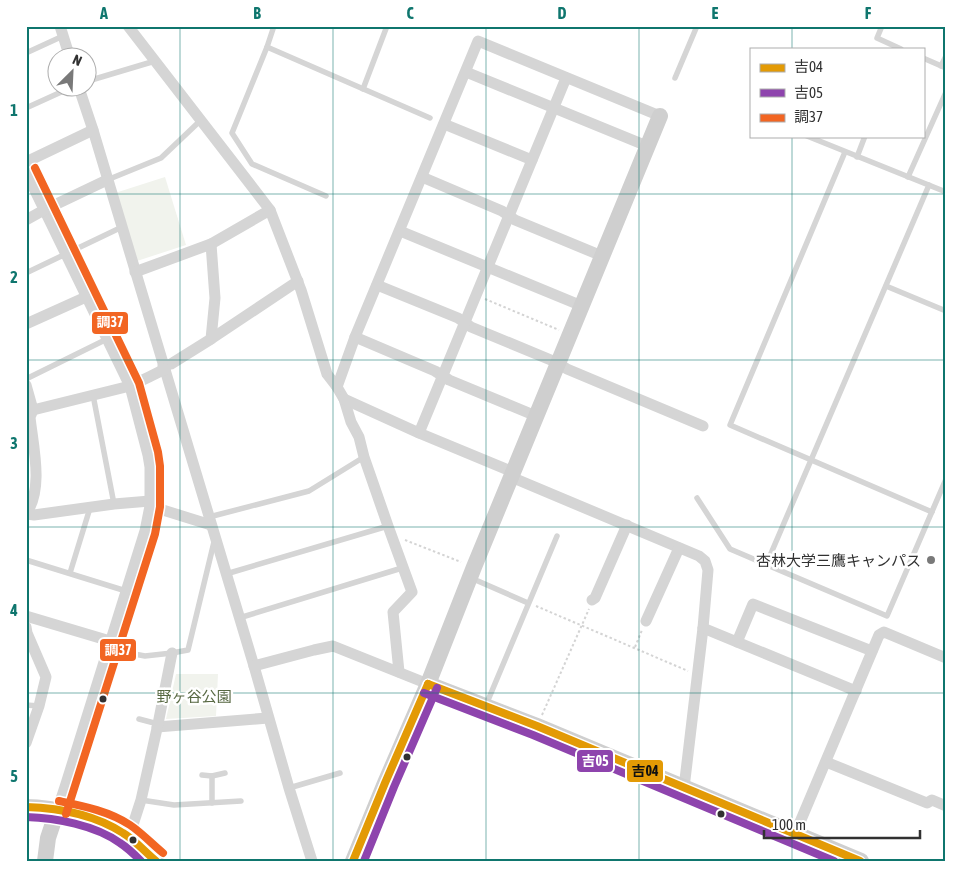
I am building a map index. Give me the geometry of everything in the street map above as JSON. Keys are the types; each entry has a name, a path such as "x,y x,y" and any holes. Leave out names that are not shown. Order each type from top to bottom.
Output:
{"street":[{"path":"128,26 270,210 306,303 327,374 344,400 351,422 359,437 364,457 412,592 393,612 399,672"},
{"path":"62,31 67,48"},
{"path":"337,387 478,41 660,116 512,474 428,684 353,861"},
{"path":"466,72 648,146"},
{"path":"419,432 566,78"},
{"path":"82,98 312,861"},
{"path":"444,124 532,160"},
{"path":"26,162 93,130"},
{"path":"26,172 130,386 148,455 151,478 150,503 145,531 48,838 45,861"},
{"path":"422,177 502,211 515,220 602,256"},
{"path":"26,220 107,180"},
{"path":"135,272 211,244 270,210"},
{"path":"400,231 582,306"},
{"path":"211,244 215,298 211,339"},
{"path":"30,415 93,395 130,386 149,378 298,281"},
{"path":"377,285 458,318 471,327 703,426"},
{"path":"26,324 86,297"},
{"path":"356,338 536,416"},
{"path":"26,385 37,472 33,502 27,514 34,515 114,504 150,503 210,521"},
{"path":"344,400 627,526 699,556 705,561 708,570 703,628 684,788"},
{"path":"592,600 595,598 627,526"},
{"path":"646,621 679,548"},
{"path":"737,642 753,604 872,651"},
{"path":"26,616 108,645"},
{"path":"26,627 46,678 40,706 26,743"},
{"path":"703,628 856,691"},
{"path":"796,834 879,635 884,632 946,658"},
{"path":"254,666 333,646 537,726 861,861"},
{"path":"129,837 141,800 172,653"},
{"path":"157,725 268,718"},
{"path":"826,762 927,802 932,800 946,806"},
{"path":"26,807 82,816 113,827 129,837 146,858"}],"lane":[{"path":"274,26 232,133 252,164 326,196"},
{"path":"363,89 387,26"},
{"path":"675,78 696,26"},
{"path":"882,26 877,38 899,48"},
{"path":"26,54 62,31"},
{"path":"267,47 430,118"},
{"path":"924,58 943,67 946,56"},
{"path":"98,78 155,60"},
{"path":"908,177 946,92"},
{"path":"26,108 48,98"},
{"path":"107,180 161,158 201,120"},
{"path":"812,138 946,192"},
{"path":"857,156 864,138"},
{"path":"845,152 730,425 932,512"},
{"path":"766,564 929,185"},
{"path":"26,274 122,227"},
{"path":"886,286 946,310"},
{"path":"26,379 107,339"},
{"path":"93,395 114,504"},
{"path":"210,521 309,491 364,457"},
{"path":"697,498 730,550 887,616 946,479"},
{"path":"70,573 90,508"},
{"path":"226,574 389,530"},
{"path":"486,706 557,536"},
{"path":"108,645 144,656 188,650 215,539"},
{"path":"26,560 126,591"},
{"path":"238,618 402,568"},
{"path":"472,572 528,603"},
{"path":"26,705 40,706"},
{"path":"139,719 157,725"},
{"path":"289,788 340,773"},
{"path":"202,775 225,774"},
{"path":"212,776 212,803"},
{"path":"141,800 174,805 241,801"}],"path":[{"path":"476,295 570,335"},
{"path":"389,530 472,572"},
{"path":"537,726 592,600"},
{"path":"528,603 697,675"},
{"path":"635,648 646,621"}],"green space":[{"path":"165,177 186,245 137,261 115,193"},
{"name":"野ヶ谷公園","path":"176,674 218,674 216,716 166,719"}],"transit line":[{"name":"調37","path":"35,168 139,383 160,466 160,507 155,534 66,814"},
{"name":"吉04","path":"428,684 537,726 860,861"},
{"name":"吉04","path":"353,861 428,684"},
{"name":"吉05","path":"364,861 437,688"},
{"name":"吉05","path":"424,693 533,735 834,861"},
{"name":"調37","path":"59,801 96,810 122,820 139,831 163,853"},
{"name":"吉04","path":"26,807 64,811 101,821 127,836 156,861"},
{"name":"吉05","path":"26,817 62,821 99,831 123,845 141,861"}],"place":[{"name":"杏林大学三鷹キャンパス","path":"931,560"}]}
